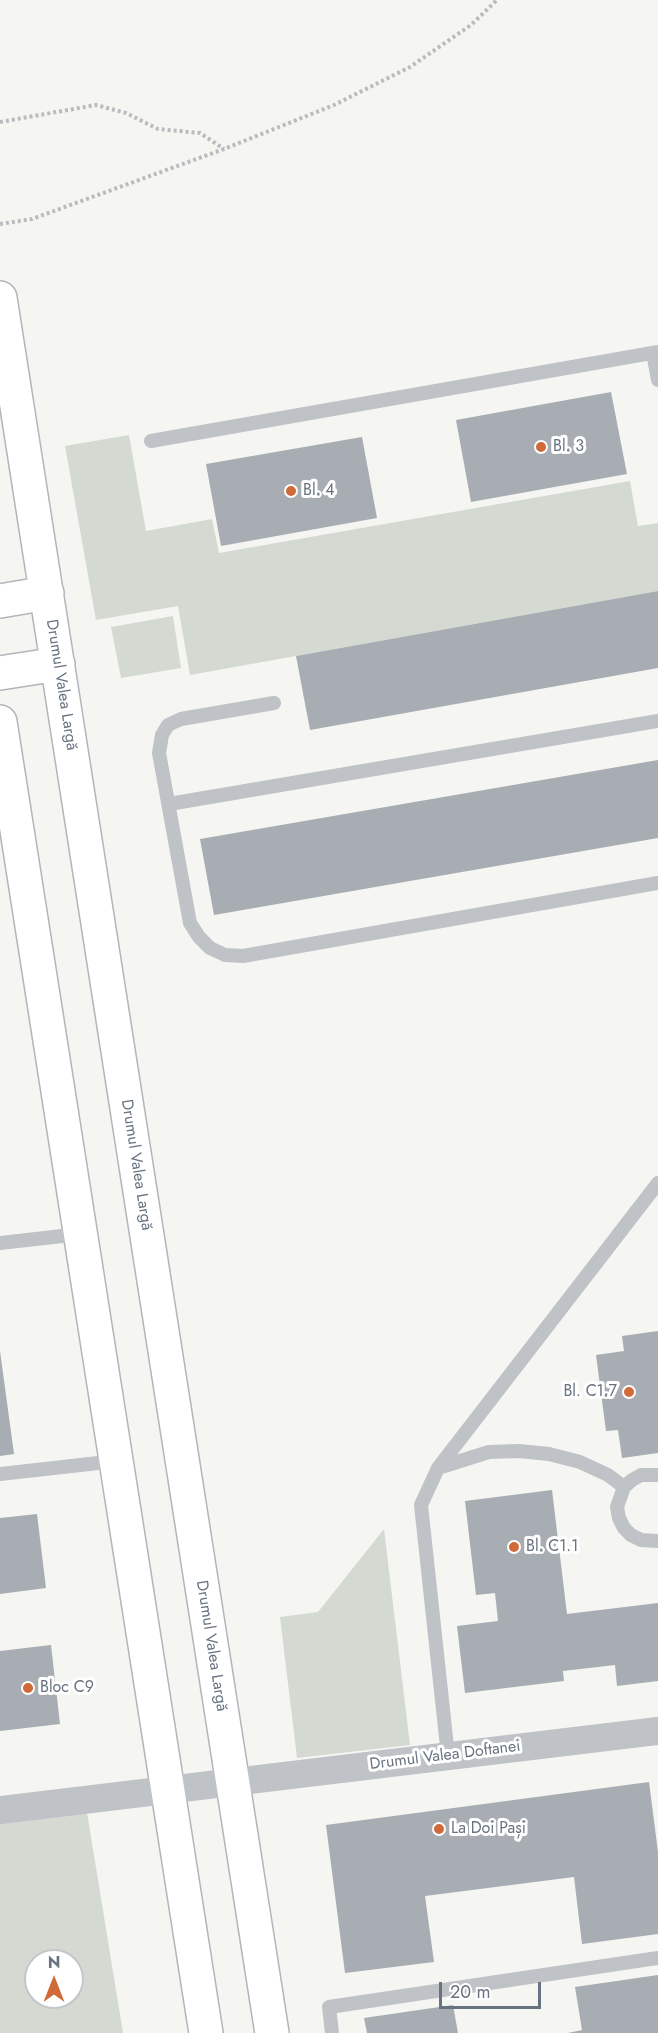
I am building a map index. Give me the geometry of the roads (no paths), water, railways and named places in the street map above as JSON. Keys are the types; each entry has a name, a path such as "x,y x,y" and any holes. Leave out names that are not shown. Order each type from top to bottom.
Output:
{"main road":[{"name":"Drumul Valea Largă","path":"0,298 272,2033"},
{"path":"0,601 47,593"},
{"path":"0,673 58,664"},
{"path":"0,722 206,2033"}],"street":[{"name":"Drumul Valea Doftanei","path":"168,1790 658,1731"},
{"path":"0,1810 168,1790"}],"lane":[{"path":"151,441 656,353 658,380"},
{"path":"274,703 194,716 168,725 162,735 159,753 190,923 210,948 225,955 243,956 658,883"},
{"path":"169,804 658,721"},
{"path":"448,1756 421,1505 438,1468 658,1183"},
{"path":"0,1244 80,1234"},
{"path":"438,1468 489,1452 519,1451 549,1454 580,1462 608,1475 624,1487"},
{"path":"0,1474 116,1461"},
{"path":"658,1474 641,1475 632,1480 624,1487 617,1507 619,1518 631,1535 641,1540 658,1540"},
{"path":"333,2033 328,2007 658,1958"}],"place":[{"name":"Bl. 3","path":"541,447"},
{"name":"Bl. 4","path":"291,491"},
{"name":"Bl. C1.7","path":"629,1392"},
{"name":"Bl. C1.1","path":"514,1547"},
{"name":"Bloc C9","path":"28,1688"},
{"name":"La Doi Pași","path":"439,1829"}]}
